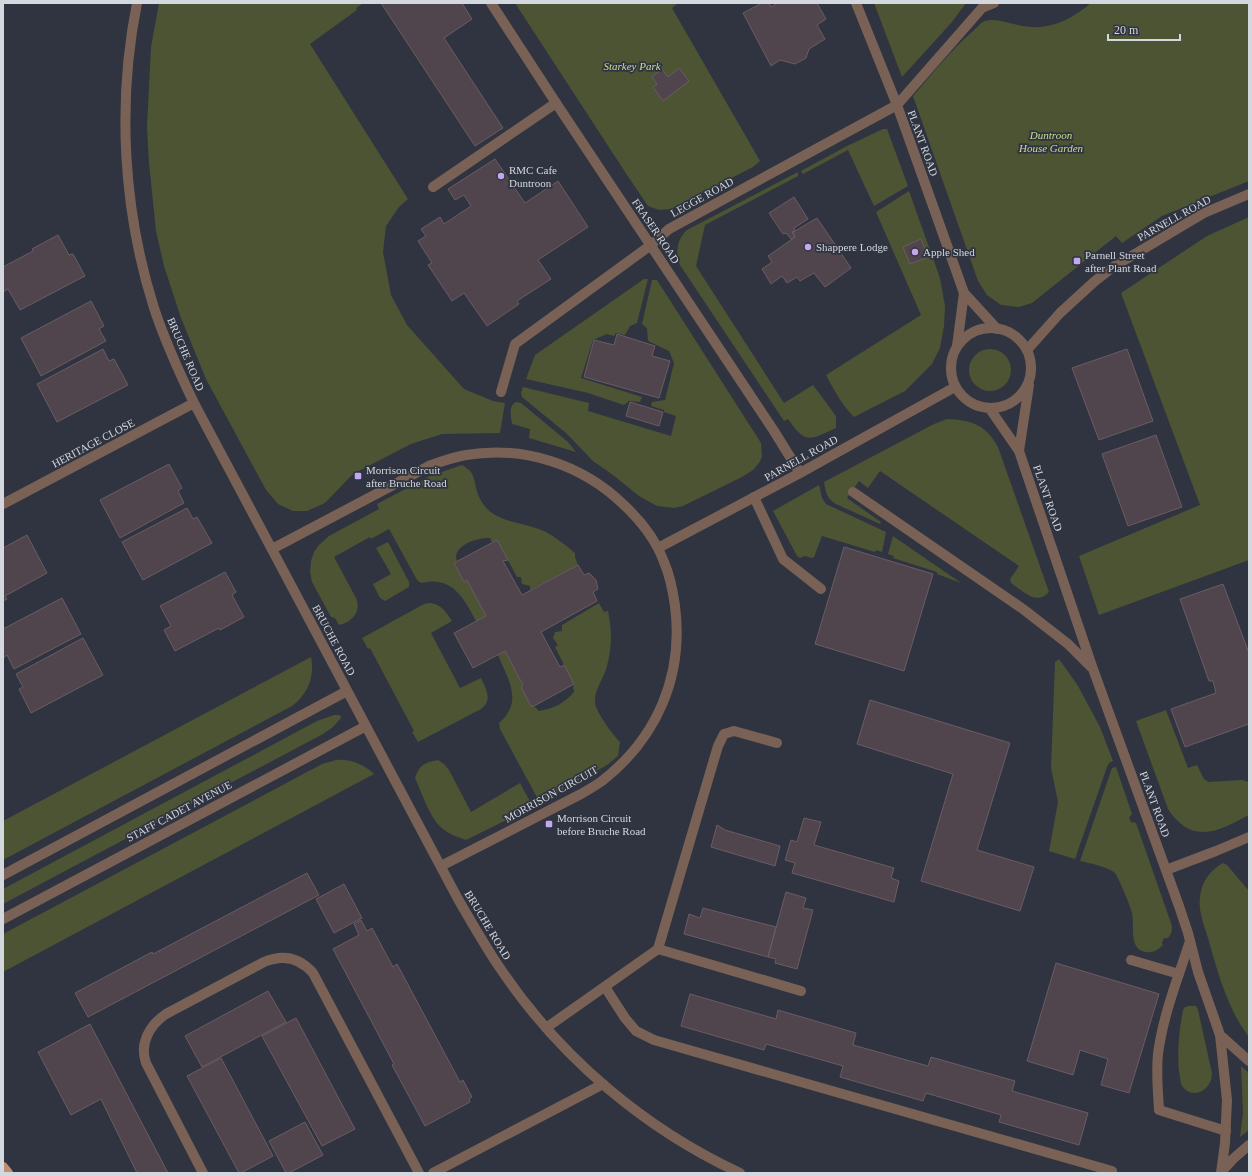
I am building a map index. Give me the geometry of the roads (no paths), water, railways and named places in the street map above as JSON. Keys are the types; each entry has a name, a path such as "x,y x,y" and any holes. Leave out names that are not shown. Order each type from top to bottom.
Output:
{"main road":[{"path":"3,1167 8,1173"}],"street":[{"name":"BRUCHE ROAD","path":"137,3 130,47 126,90 126,150 130,203 139,254 154,308 175,363 194,403 441,866 484,944 512,985 546,1028 603,1084 666,1132 740,1173"},
{"name":"FRASER ROAD","path":"491,3 800,473"},
{"name":"PLANT ROAD","path":"856,3 897,106 964,293 997,329"},
{"path":"897,106 982,8 994,3"},
{"path":"433,187 556,103"},
{"name":"LEGGE ROAD","path":"501,392 516,344 651,245 669,229 897,106"},
{"name":"PARNELL ROAD","path":"1027,350 1060,313 1095,281 1114,267 1204,213 1249,194"},
{"name":"PLANT ROAD","path":"957,346 964,293"},
{"path":"983,329 997,329 1010,333 1021,342 1027,350 1031,363 1030,377 1025,390 1018,399 1004,406 990,409 976,406 964,399 955,387 951,373 952,359 957,346 967,336 983,329"},
{"name":"PLANT ROAD","path":"1019,451 1030,377"},
{"name":"PARNELL ROAD","path":"658,548 800,473 955,387"},
{"name":"HERITAGE CLOSE","path":"3,504 194,403"},
{"name":"PLANT ROAD","path":"990,409 1019,451 1093,669 1185,925 1198,972 1220,1035 1227,1100 1226,1131 1221,1172"},
{"name":"MORRISON CIRCUIT","path":"272,549 432,465 467,455 497,452 538,457 562,465 586,476 607,490 629,509 642,524 658,548 664,562 672,590 676,619 677,650 670,683 658,714 644,738 626,759 600,782 581,794 441,866"},
{"path":"853,492 1023,609 1068,644 1093,669"},
{"path":"754,497 783,559 821,589"},
{"path":"3,875 347,692"},
{"name":"STAFF CADET AVENUE","path":"3,919 366,726"},
{"path":"546,1028 658,950 718,746 724,734 734,731 777,743"},
{"path":"1166,870 1249,837"},
{"path":"1190,941 1165,1018 1158,1054 1157,1079 1159,1110 1226,1131"},
{"path":"658,950 801,991"},
{"path":"203,1173 146,1063 144,1053 145,1039 148,1032 156,1022 166,1014 264,962 280,957 296,960 305,965 313,973 419,1173"},
{"path":"1131,960 1179,974"},
{"path":"605,987 625,1018 636,1031 654,1040 1112,1171"},
{"path":"1220,1035 1249,1061"},
{"path":"433,1173 603,1084"},
{"path":"1221,1172 1249,1145"}],"place":[{"name":"RMC Cafe Duntroon","path":"501,176"},
{"name":"Shappere Lodge","path":"808,247"},
{"name":"Apple Shed","path":"915,252"},
{"name":"Parnell Street after Plant Road","path":"1077,261"},
{"name":"Morrison Circuit after Bruche Road","path":"358,476"},
{"name":"Morrison Circuit before Bruche Road","path":"549,824"}],"park label":[{"name":"Starkey Park","path":"632,66"},
{"name":"Duntroon House Garden","path":"1051,141"}]}
